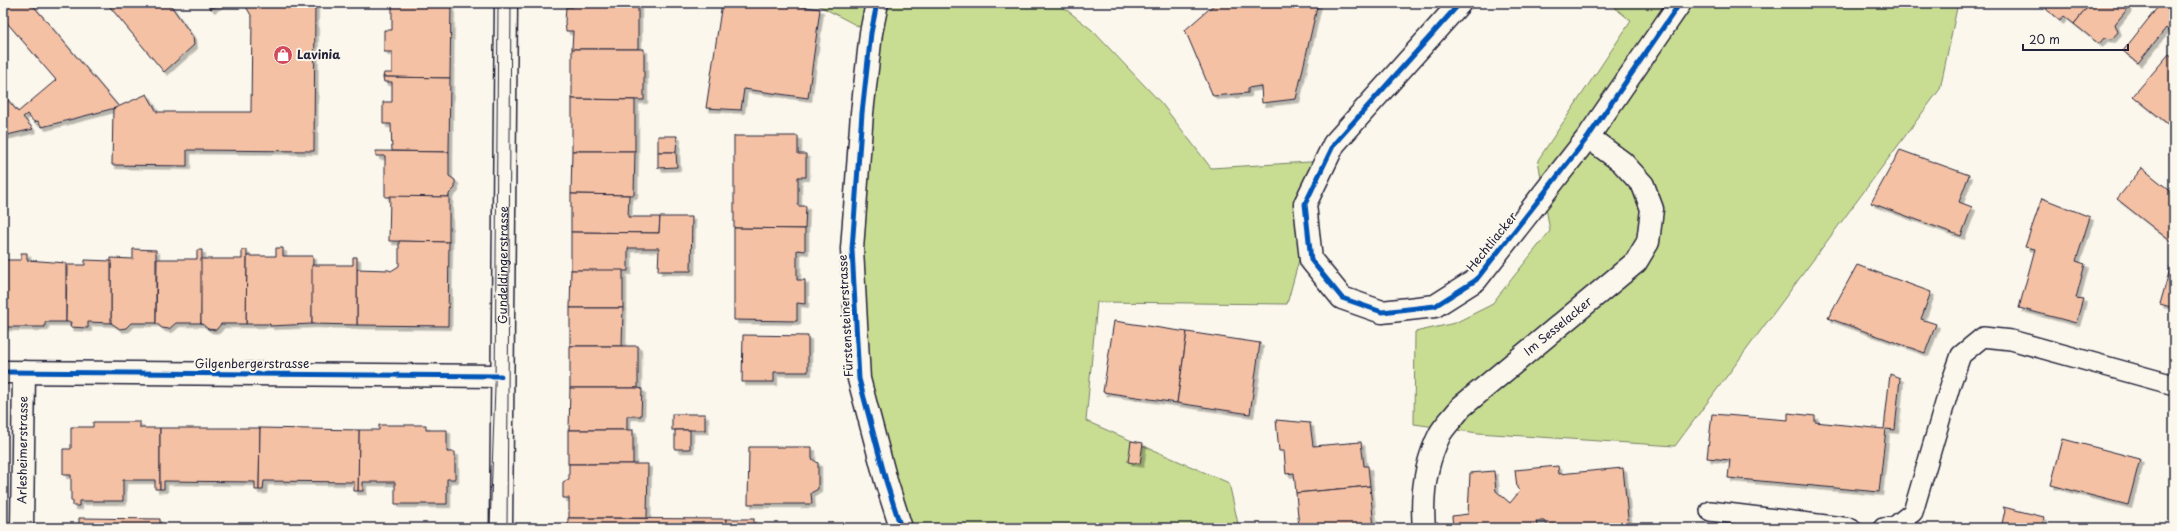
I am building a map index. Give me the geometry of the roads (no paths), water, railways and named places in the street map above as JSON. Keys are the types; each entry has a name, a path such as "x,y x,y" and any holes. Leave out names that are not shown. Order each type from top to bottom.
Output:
{"street":[{"name":"Gundeldingerstrasse","path":"502,528 506,3"},
{"name":"Fürstensteinerstrasse","path":"877,3 871,33 862,113 852,249 859,379 886,481 901,528"},
{"name":"Hechtliacker","path":"1460,3 1334,144 1306,204 1311,260 1342,298 1382,312 1435,306 1476,280 1588,137 1680,3"},
{"name":"Im Sesselacker","path":"1424,528 1422,508 1426,468 1441,433 1462,408 1636,262 1648,242 1652,209 1643,185 1622,162 1588,137"},
{"name":"Gilgenbergerstrasse","path":"13,372 502,376"},
{"name":"Arlesheimerstrasse","path":"13,372 22,528"}],"lane":[{"path":"1883,528 1894,527 1913,512 1961,355 1983,337 2011,340 2174,385"},
{"path":"1710,511 1851,528"}],"tram line":[{"path":"490,528 495,387 498,3"},
{"path":"507,528 511,3"}],"place":[{"name":"Lavinia","path":"283,55"}]}
